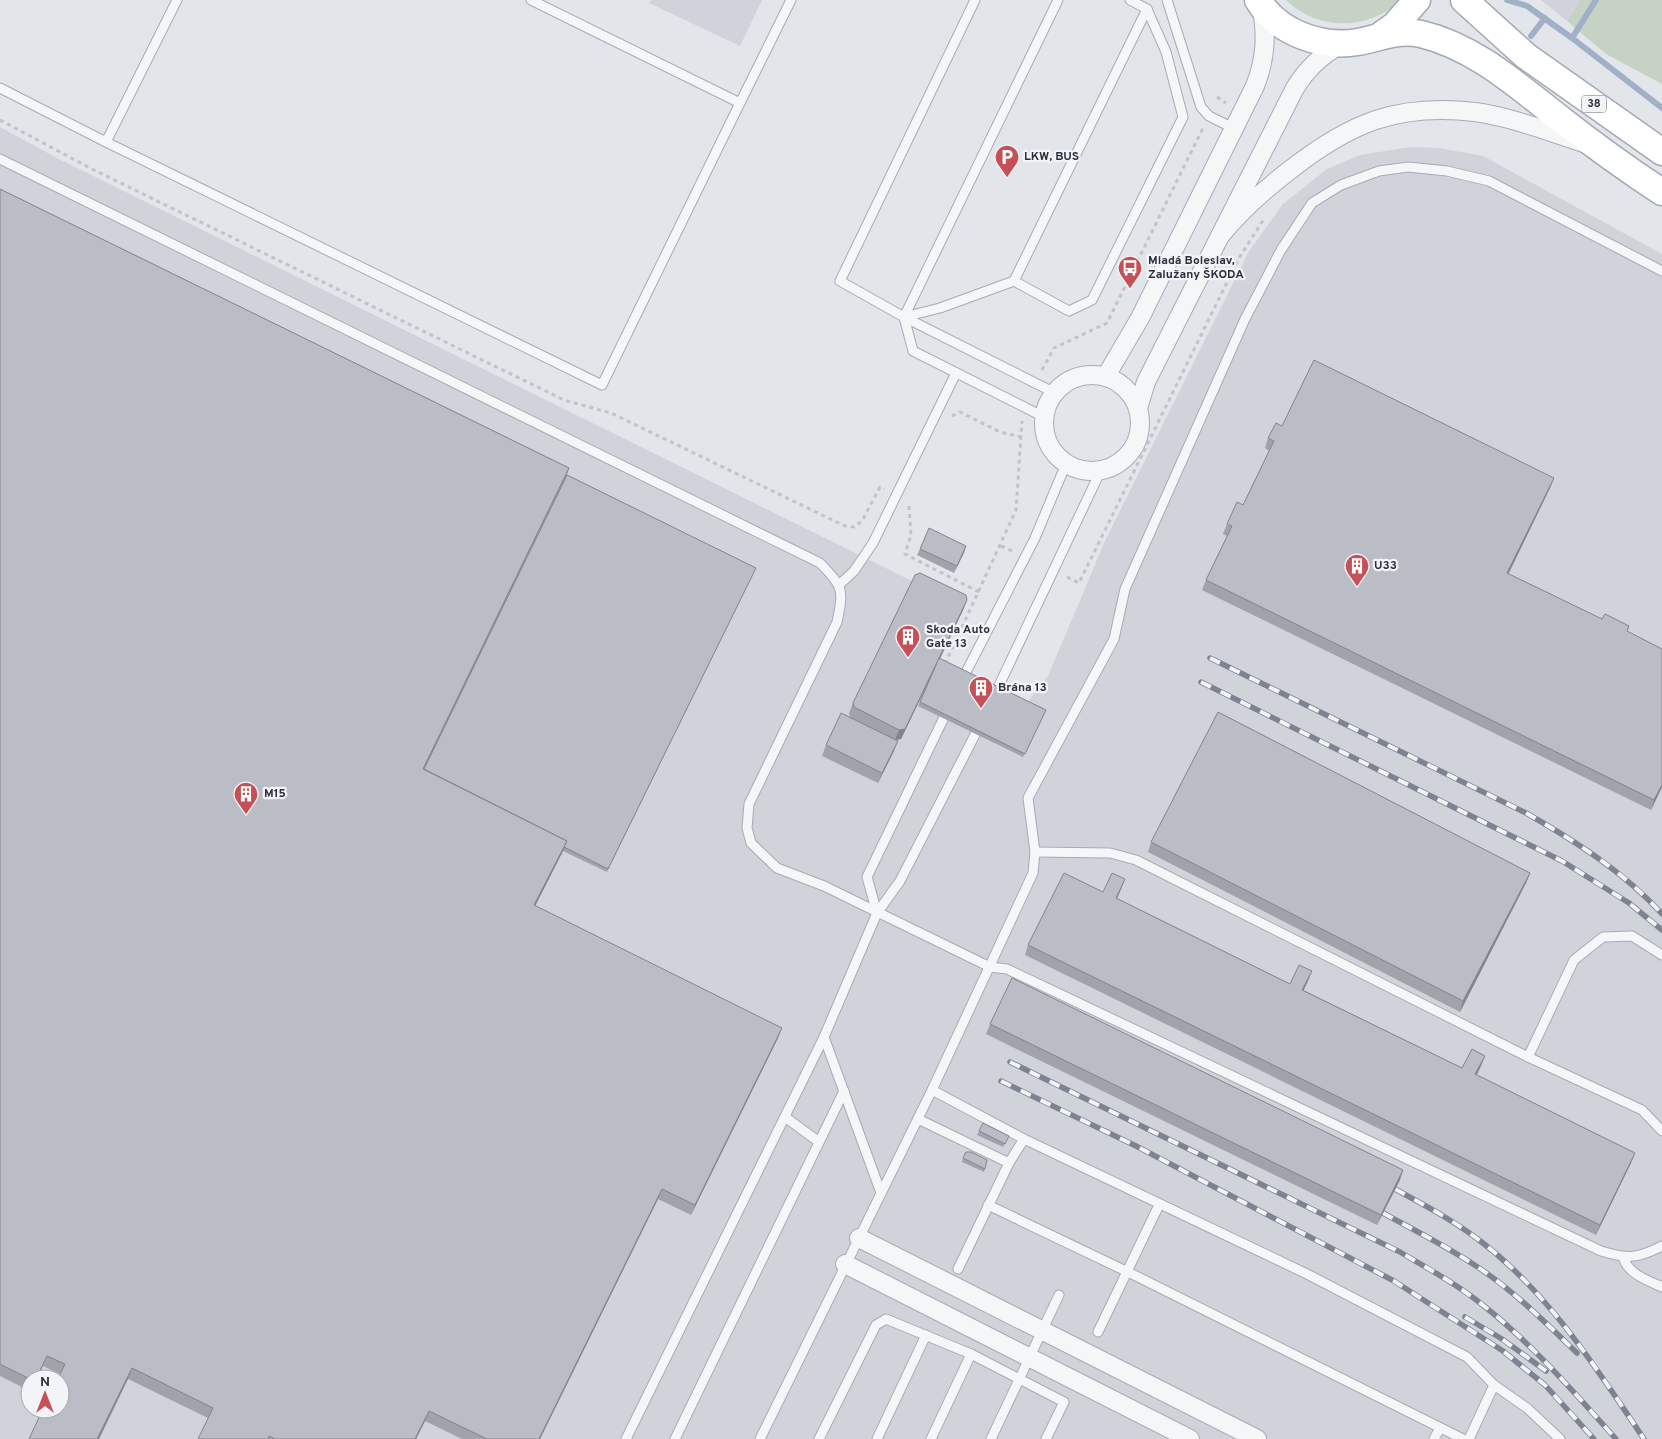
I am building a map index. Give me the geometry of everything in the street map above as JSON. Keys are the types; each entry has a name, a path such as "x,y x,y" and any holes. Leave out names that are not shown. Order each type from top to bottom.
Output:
{"main road":[{"path":"1381,36 1395,25 1417,0"},
{"name":"38","path":"1464,0 1526,56 1662,152"},
{"name":"38","path":"1259,2 1271,16 1297,34 1328,43 1343,43 1408,32 1420,34 1458,48 1498,71 1598,148 1662,192"}],"street":[{"path":"1106,376 1140,318 1255,86 1264,58 1265,30 1259,2"},
{"path":"1138,408 1146,382 1305,72 1327,52 1343,43"},
{"path":"1221,234 1238,214 1265,188 1311,153 1350,128 1375,119 1427,110 1477,112 1500,117 1598,148"},
{"path":"1092,374 1106,376 1120,383 1131,394 1138,408 1141,421 1139,435 1134,447 1125,458 1114,466 1101,470 1089,471 1066,464 1056,455 1048,443 1044,430 1044,417 1048,404 1054,392 1065,383 1078,377 1092,374"},
{"path":"859,1238 1257,1439"},
{"path":"846,1264 1190,1439"}],"lane":[{"path":"106,142 176,0"},
{"path":"531,0 740,104"},
{"path":"0,88 106,142 602,385 791,0"},
{"path":"975,0 840,281 904,317 1054,392"},
{"path":"1044,417 913,351 904,317 1058,0"},
{"path":"1014,281 1070,311 1092,300 1183,117 1166,52 1147,9 1130,0"},
{"path":"1167,0 1201,107 1209,116 1235,129"},
{"path":"904,317 940,308 1014,281 1147,9"},
{"path":"0,159 820,563 840,584 841,602 837,622 749,804 747,828 751,843 777,868 824,886 990,967 1006,969 1601,1251 1623,1257 1644,1256 1662,1246"},
{"path":"760,1439 932,1090 1033,873 1035,852 1028,798 1114,639 1125,589 1245,319 1280,250 1312,203 1341,185 1379,171 1408,166 1447,171 1489,181 1662,271"},
{"path":"840,584 854,571 873,543 956,373"},
{"path":"877,913 867,877 954,695 1035,538 1066,464"},
{"path":"626,1439 824,1038 877,913 900,880 986,712 1055,572 1101,470"},
{"path":"1035,852 1110,853 1136,860 1528,1057 1642,1110 1662,1131"},
{"path":"1528,1057 1574,960 1603,936 1632,936 1662,955"},
{"path":"824,1038 881,1193"},
{"path":"932,1090 1024,1139 1159,1205 1308,1274 1466,1357 1494,1384 1527,1408 1560,1439"},
{"path":"675,1439 844,1091"},
{"path":"785,1117 819,1142"},
{"path":"918,1119 1009,1163"},
{"path":"958,1269 1009,1163 1024,1139"},
{"path":"988,1205 1128,1272 1463,1439"},
{"path":"1098,1332 1159,1205"},
{"path":"1623,1257 1626,1267 1645,1279 1662,1286"},
{"path":"991,1439 1060,1295"},
{"path":"819,1439 876,1325 881,1320 893,1320 971,1354 1064,1402 1046,1439"},
{"path":"877,1439 926,1335"},
{"path":"931,1439 971,1354"},
{"path":"1469,1439 1494,1384"},
{"path":"1434,1439 1440,1428"}],"path":[{"path":"0,120 92,169 564,400 619,416 845,526 854,527 862,521 880,487 897,495 909,502 908,516 911,535 905,554 979,592"},
{"path":"946,423 950,417 960,412 1000,432 1021,437"},
{"path":"945,665 974,602"}],"shaded area":[{"path":"651,0 762,0 740,46 649,3"},
{"path":"1541,0 1580,0 1567,21"},
{"path":"0,127 57,158 916,583 963,610 939,662 1026,704 1048,676 1105,541 1249,251 1283,204 1327,169 1360,155 1411,147 1438,148 1483,156 1662,254 1662,1439 0,1439"}],"green space":[{"path":"1286,0 1402,0 1389,10 1375,17 1360,22 1344,23 1328,22 1313,18"},
{"path":"1580,0 1662,0 1662,84 1606,54 1567,21"}],"building":[{"name":"M15","path":"0,189 569,468 423,769 567,841 534,905 782,1028 695,1205 662,1189 539,1439 487,1439 429,1411 415,1439 275,1439 269,1436 268,1439 198,1439 213,1408 132,1368 97,1439 29,1439 38,1419 70,1419 70,1369 63,1369 65,1364 47,1356 41,1369 20,1369 20,1374 0,1364"},
{"name":"U33","path":"1314,360 1554,478 1507,573 1602,619 1605,614 1629,626 1627,631 1662,649 1662,785 1654,800 1206,580 1232,526 1227,524 1237,502 1243,505 1274,441 1268,438 1276,423 1282,426"},
{"path":"567,475 756,568 608,869 564,847 567,841 424,769"},
{"path":"929,528 966,546 957,566 920,549"},
{"name":"Skoda Auto Gate 13","path":"920,573 966,595 967,600 905,729 899,730 854,707 853,703 915,575"},
{"name":"Brána 13","path":"939,658 1046,710 1025,754 920,702"},
{"path":"1218,712 1530,873 1463,1001 1151,842"},
{"path":"841,713 898,741 882,773 826,745"},
{"path":"1064,873 1103,892 1112,873 1125,879 1116,898 1290,984 1299,965 1312,971 1302,990 1462,1068 1472,1049 1485,1056 1475,1074 1635,1153 1600,1225 1028,945"},
{"path":"1012,978 1403,1170 1381,1215 990,1024"},
{"path":"983,1123 1009,1136 1005,1144 979,1131"},
{"path":"966,1152 971,1152 987,1160 985,1169 963,1158"}],"waterway":[{"path":"1507,0 1527,6 1572,38"},
{"path":"1596,0 1572,38 1662,108"},
{"path":"1531,36 1545,18"}],"railway":[{"path":"1210,658 1526,813 1598,858 1632,884 1662,914"},
{"path":"1201,682 1562,861 1629,903 1662,930"},
{"path":"1010,1062 1400,1252 1464,1291 1502,1321 1553,1370 1616,1439"},
{"path":"1001,1081 1136,1146 1394,1281 1503,1351 1545,1385 1594,1439"},
{"path":"1395,1189 1438,1213 1479,1240 1527,1283 1570,1333 1644,1439"},
{"path":"1383,1213 1430,1238 1490,1275 1528,1307 1577,1353"},
{"path":"1465,1317 1502,1339 1546,1371"}],"place":[{"name":"LKW, BUS","path":"1007,178"},
{"name":"Mladá Boleslav, Zalužany ŠKODA","path":"1130,289"},
{"name":"U33","path":"1357,587"},
{"name":"Skoda Auto Gate 13","path":"908,658"},
{"name":"Brána 13","path":"981,709"},
{"name":"M15","path":"246,815"}]}
